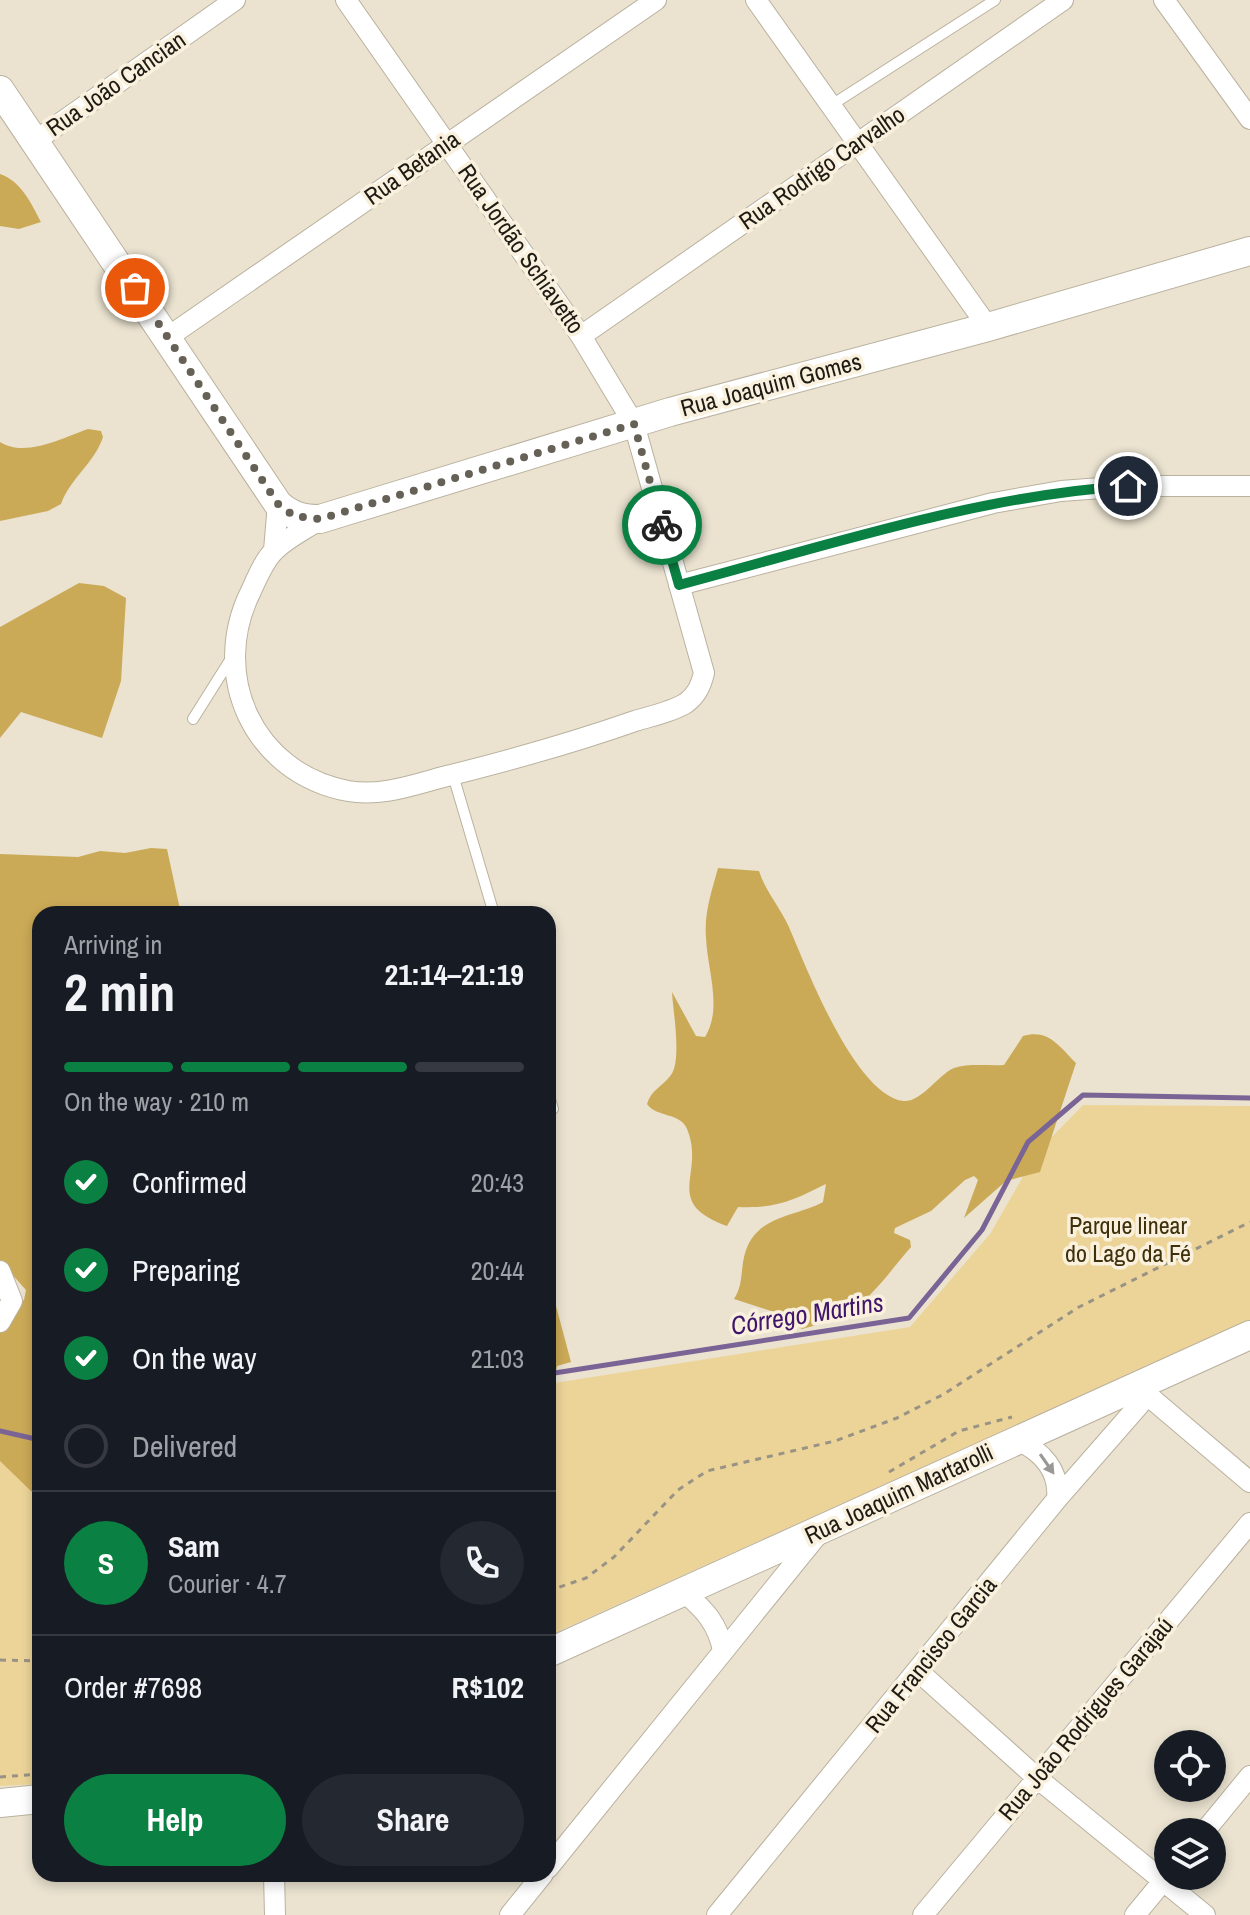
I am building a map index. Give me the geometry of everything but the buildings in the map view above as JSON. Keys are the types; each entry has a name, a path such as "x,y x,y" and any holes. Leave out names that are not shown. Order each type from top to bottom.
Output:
{"street":[{"name":"Rua João Cancian","path":"35,141 235,0"},
{"name":"Rua Jordão Schiavetto","path":"232,657 235,682 256,735 286,762 314,778 348,791 388,791 593,736 685,703 699,690 704,673 634,424 581,336 346,0"},
{"name":"Rua Betania","path":"168,337 656,0"},
{"path":"756,0 988,327"},
{"name":"Rua Rodrigo Carvalho","path":"581,336 1063,0"},
{"path":"1164,0 1250,119"},
{"path":"0,90 168,337 297,513"},
{"name":"Rua Joaquim Gomes","path":"297,513 988,327 1250,251"},
{"path":"679,585 993,503 1061,491 1128,486 1250,486"},
{"path":"232,657 236,630 247,599 297,513"},
{"path":"274,550 297,513"},
{"path":"0,1271 12,1301 0,1322"},
{"name":"Rua Joaquim Martarolli","path":"556,1649 1017,1440 1143,1392 1250,1335"},
{"path":"1143,1392 1250,1482"},
{"name":"Rua Francisco Garcia","path":"717,1915 1143,1392"},
{"path":"1017,1440 1033,1447 1054,1473 1059,1485 1057,1499"},
{"name":"Rua João Rodrigues Garajaú","path":"923,1915 1250,1523"},
{"path":"556,1858 821,1530"},
{"path":"684,1592 705,1609 719,1631 723,1651"},
{"path":"918,1671 1037,1778 1154,1869"},
{"path":"1216,1818 1250,1776"},
{"path":"0,1803 32,1800"},
{"path":"274,1882 275,1915"},
{"path":"510,1915 537,1882"},
{"path":"1135,1915 1156,1890"},
{"path":"1179,1890 1205,1915"}],"lane":[{"path":"830,106 995,0"},
{"path":"193,719 232,657"},
{"path":"453,775 492,906"}],"path":[{"path":"556,1588 586,1578 614,1557 678,1490 707,1471 835,1441 897,1418 944,1394 1079,1307 1250,1222"},
{"path":"0,1660 32,1661"},
{"path":"0,1777 32,1775"}],"green space":[{"name":"Parque linear do Lago da Fé","path":"1083,1105 1250,1106 1250,1320 556,1632 556,1383 910,1327 990,1234 1037,1152"},
{"path":"0,1439 32,1446 32,1784 0,1786"}],"shaded area":[{"path":"0,174 20,187 41,222 19,229 0,226"},
{"path":"88,429 101,431 103,437 61,504 48,511 0,521 0,442 21,448 32,447"},
{"path":"79,583 104,586 126,598 121,681 102,738 21,712 0,738 0,627"},
{"path":"151,848 167,849 179,906 32,906 32,1492 0,1461 0,1317 24,1300 26,1290 0,1261 0,854 78,857 100,851 125,853"},
{"path":"718,868 759,871 788,925 834,1026 867,1076 885,1093 903,1101 910,1100 954,1068 1004,1065 1023,1036 1032,1034 1052,1040 1076,1063 1040,1172 1006,1181 964,1218 978,1180 974,1176 965,1180 931,1211 895,1228 894,1233 910,1240 911,1247 865,1300 840,1316 802,1329 774,1312 734,1299 746,1250 752,1239 769,1223 823,1202 826,1184 784,1202 738,1207 727,1226 707,1217 690,1197 691,1145 684,1124 647,1104 674,1068 676,1047 672,992 696,1036 705,1037 710,1026 713,988 706,919"},
{"path":"556,1306 571,1362 557,1366 556,1372"}],"waterway":[{"name":"Córrego Martins","path":"556,1373 909,1318 982,1230 1028,1142 1083,1095 1250,1098"},
{"name":"Córrego Martins","path":"0,1431 32,1438"}],"way so far":[{"path":"135,288 278,504 294,516 320,519 634,424 662,525"}],"route":[{"path":"662,525 679,585 993,503 1061,491 1128,486"}]}
